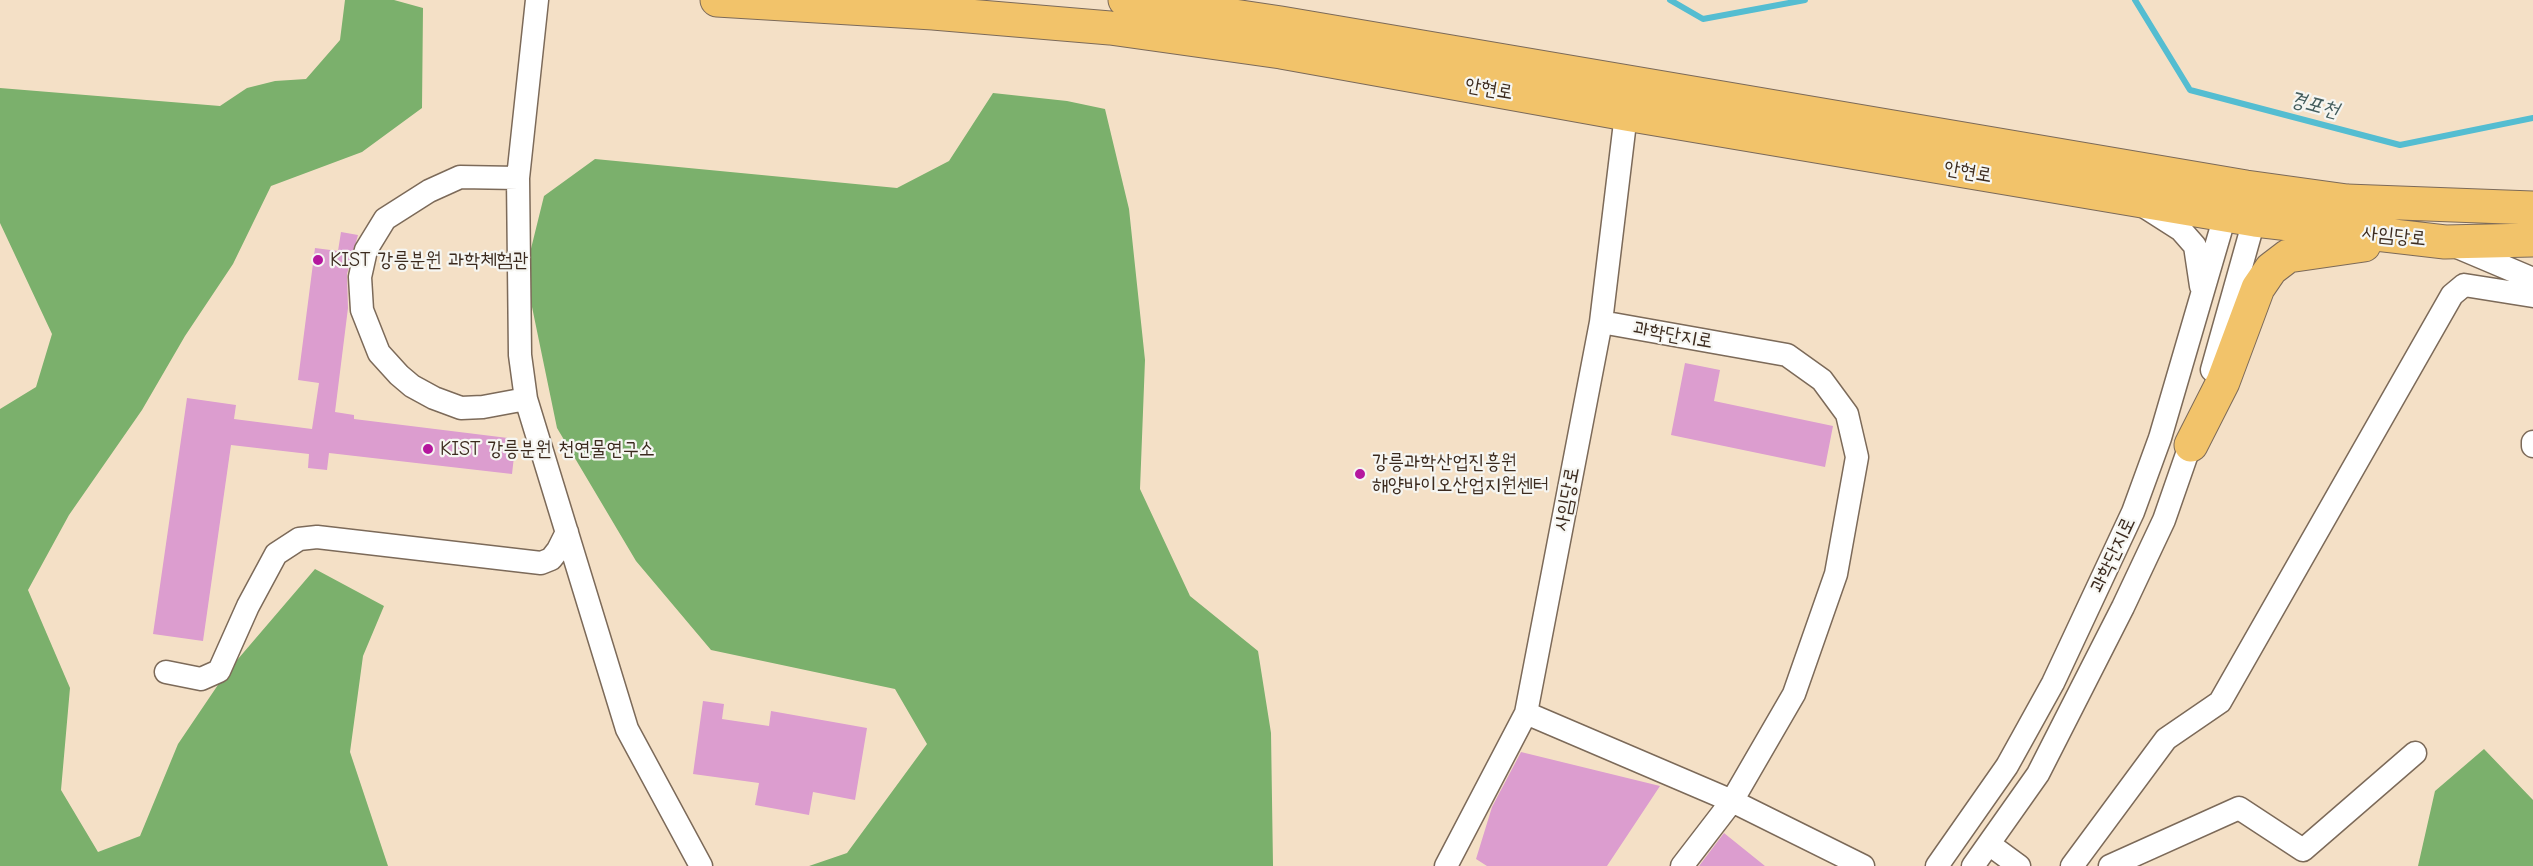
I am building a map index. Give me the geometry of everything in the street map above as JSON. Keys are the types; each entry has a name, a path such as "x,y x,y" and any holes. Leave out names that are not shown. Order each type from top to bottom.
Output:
{"highway":[{"name":"안현로","path":"717,0 933,13 1110,27 1281,52 1626,114 2133,200 2244,202"},
{"name":"안현로","path":"1125,0 1281,23 1631,82 2244,202"},
{"path":"1626,114 1631,82"},
{"name":"사임당로","path":"2244,202 2347,201 2533,208"},
{"name":"사임당로","path":"2244,202 2445,242 2533,240"},
{"path":"2191,445 2223,382 2258,288 2271,269 2288,256 2345,246 2445,242"}],"street":[{"path":"537,0 518,178 520,355 526,399 627,729 701,866"},
{"name":"사임당로","path":"1446,866 1526,713 1601,322 1626,114"},
{"path":"518,178 460,177 429,191 385,219 366,250 360,277 362,310 379,353 412,386 434,398 461,408 483,407 526,399"},
{"path":"2133,200 2181,230 2195,246 2202,296"},
{"name":"과학단지로","path":"1937,866 2007,766 2053,683 2133,513 2160,438 2202,296 2244,202"},
{"name":"과학단지로","path":"1973,866 2038,774 2123,607 2164,520 2191,445 2244,202"},
{"path":"2445,242 2533,279"},
{"path":"2072,866 2166,739 2220,702 2452,295 2464,285 2533,296"},
{"name":"과학단지로","path":"1601,322 1786,355 1822,381 1847,414 1857,457 1836,574 1794,694 1732,801 1682,866"},
{"path":"166,672 201,679 219,671 248,606 276,554 299,539 317,537 542,563 550,559 558,550 567,532"},
{"path":"1526,713 1732,801 1863,866"},
{"path":"2110,866 2239,808 2304,858 2415,753"},
{"path":"1989,844 2019,866"}],"green space":[{"path":"345,0 394,0 423,8 422,108 362,152 271,186 233,264 185,336 142,410 69,515 28,590 70,688 61,790 98,852 140,836 178,744 226,673 315,569 384,606 363,656 350,752 388,866 0,866 0,409 36,387 52,334 0,223 0,88 220,106 247,88 275,81 306,79 340,40"},
{"path":"993,93 1067,101 1105,109 1129,209 1145,360 1140,489 1190,596 1258,651 1271,733 1273,866 809,866 847,853 927,744 895,689 711,650 636,561 557,428 525,273 544,196 595,159 897,188 949,161"},
{"path":"2484,749 2533,800 2533,866 2418,866 2435,791"}],"building":[{"path":"341,232 358,235 347,274 348,308 335,412 354,415 354,419 516,439 512,474 329,453 327,470 308,468 309,454 231,445 203,641 153,634 187,398 236,405 234,419 312,429 319,383 298,380 315,248 338,251"},
{"path":"1685,363 1720,370 1714,401 1833,426 1825,467 1671,435"},
{"path":"703,701 724,704 722,719 769,726 771,711 867,728 855,800 813,792 809,815 755,805 759,783 693,774"},
{"path":"1521,752 1660,786 1607,866 1487,866 1476,859 1492,807"},
{"path":"1724,833 1765,866 1699,866"}],"waterway":[{"name":"경포천","path":"1670,0 1703,19 1805,0"},
{"name":"경포천","path":"2135,0 2190,90 2400,145 2533,118"}],"place":[{"name":"KIST 강릉분원 과학체험관","path":"318,260"},
{"name":"KIST 강릉분원 천연물연구소","path":"428,449"},
{"name":"강릉과학산업진흥원 해양바이오산업지원센터","path":"1360,474"}]}
